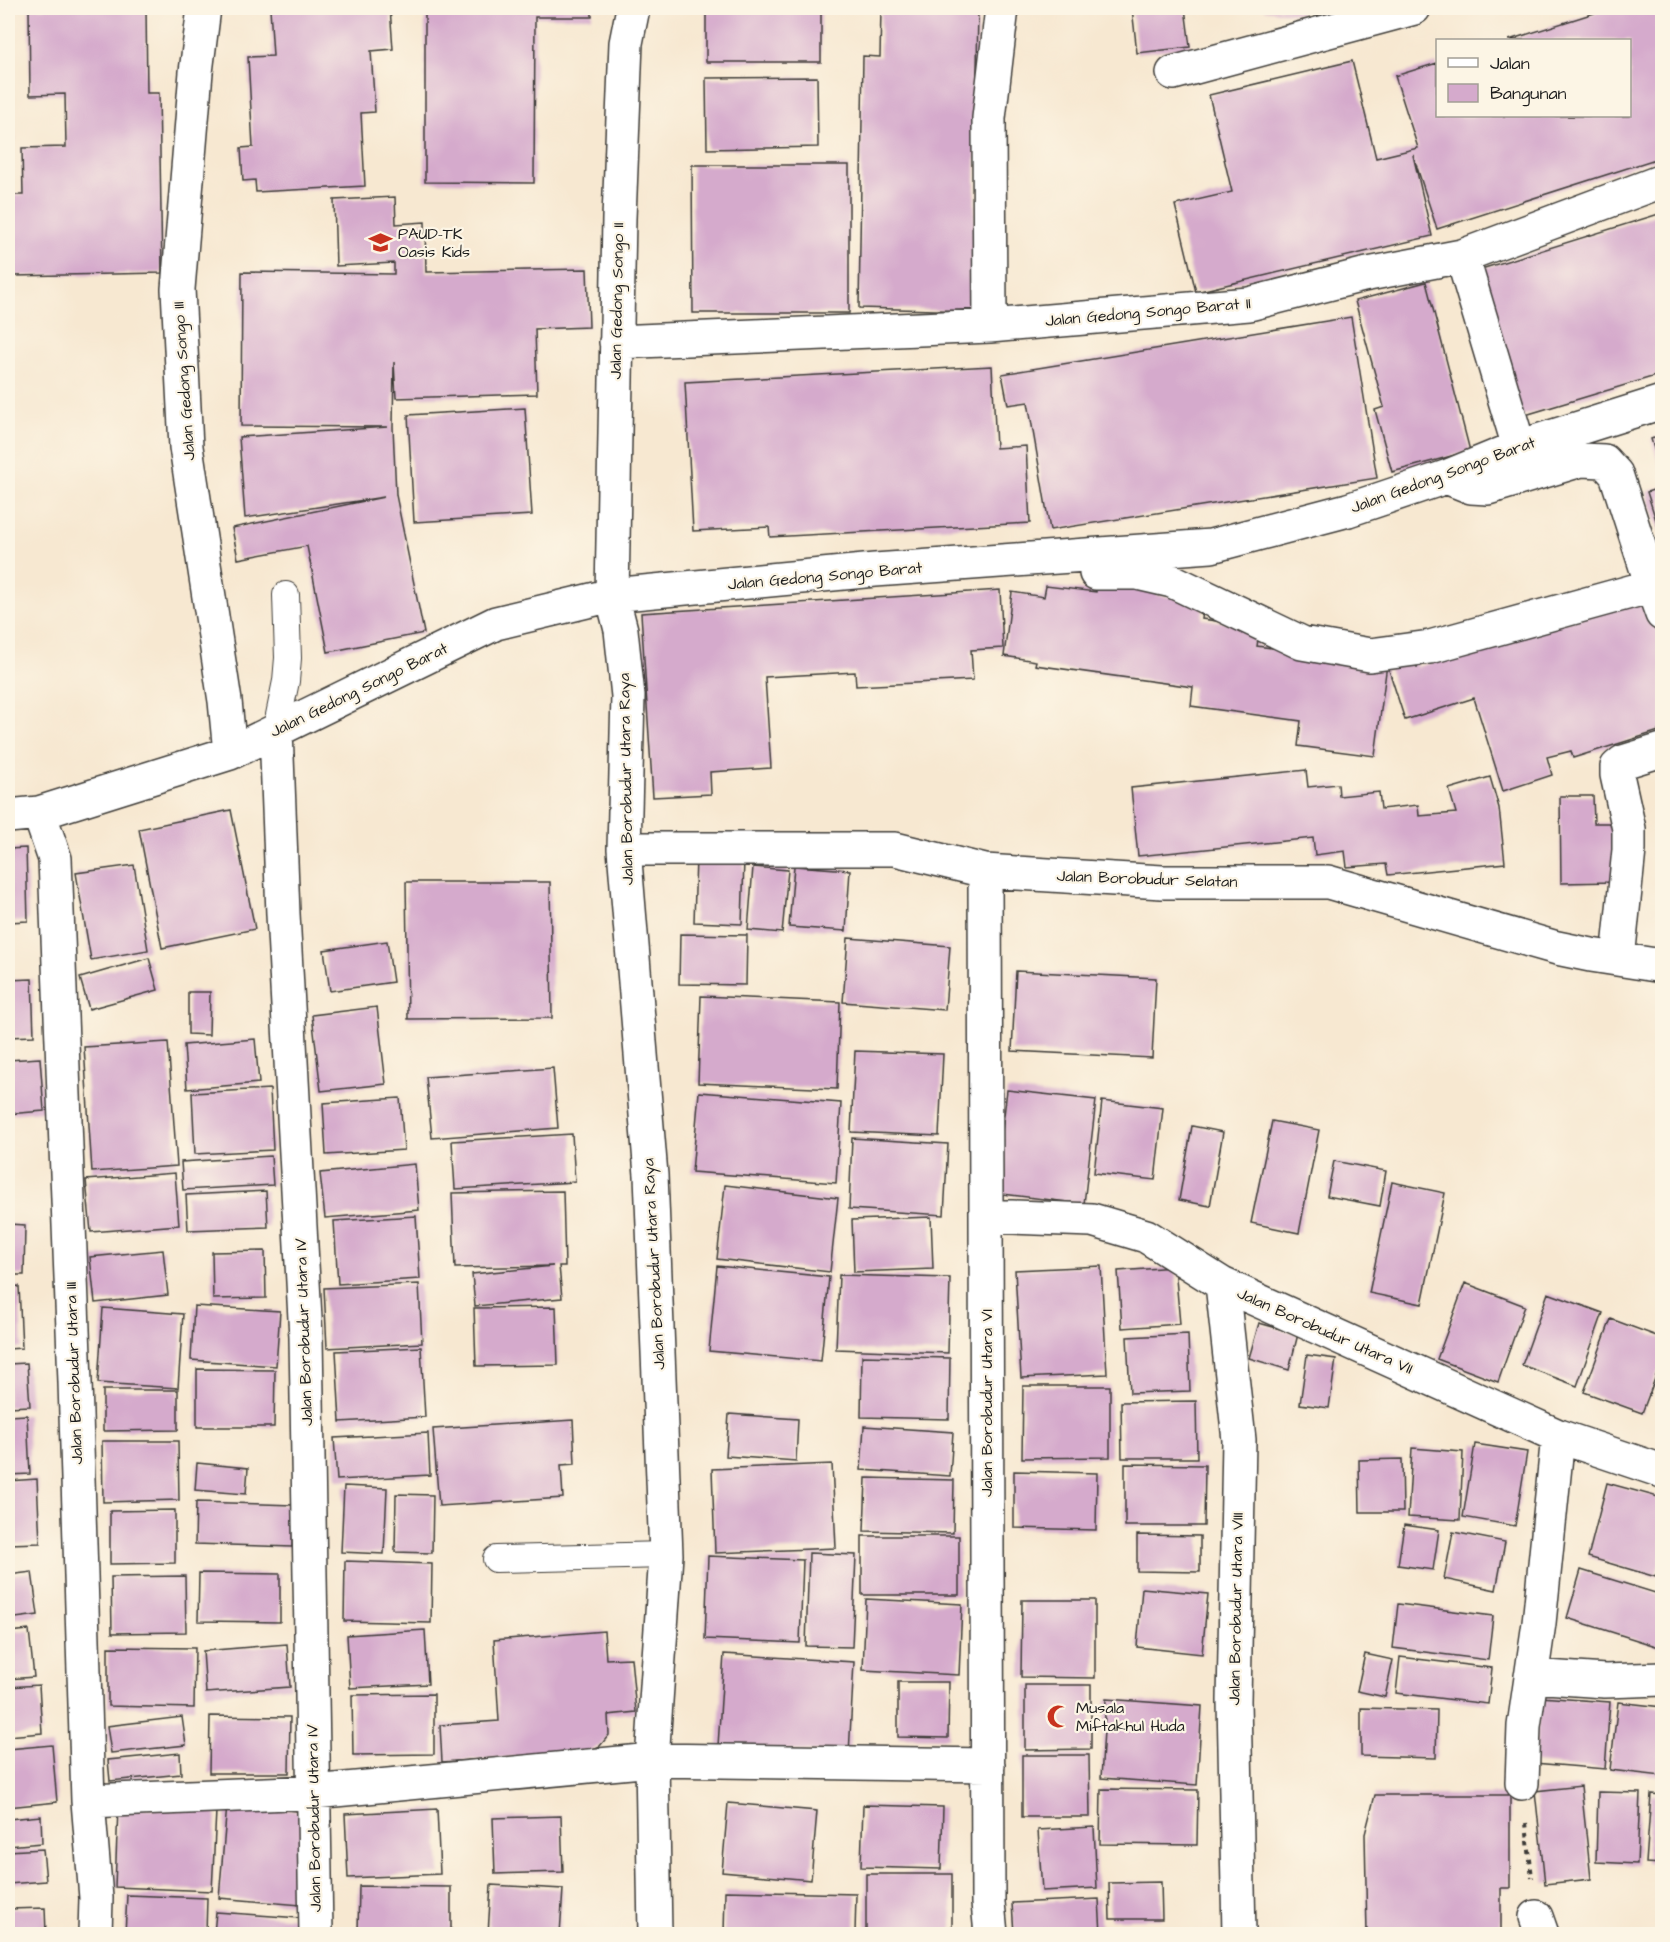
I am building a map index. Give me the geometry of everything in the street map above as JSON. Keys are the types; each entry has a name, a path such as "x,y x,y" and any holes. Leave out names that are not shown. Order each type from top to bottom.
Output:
{"street":[{"name":"Jalan Gedong Songo III","path":"204,8 195,72 178,289 186,447 225,701 230,753"},
{"name":"Jalan Gedong Songo II","path":"612,595 616,342 626,43 633,8"},
{"path":"990,326 988,118 1002,8"},
{"path":"1173,73 1414,8"},
{"name":"Jalan Gedong Songo Barat II","path":"616,342 990,326 1249,304 1363,275 1462,256 1662,181"},
{"path":"1462,256 1519,447"},
{"name":"Jalan Gedong Songo Barat","path":"23,814 230,753 496,623 612,595 875,570 1211,546 1348,510 1446,477 1519,447 1662,402"},
{"path":"875,570 915,584 942,586 1097,572 1137,573 1172,581 1302,643 1370,655 1430,647 1657,600 1616,474 1604,461 1581,460 1488,488 1471,487 1446,477"},
{"name":"Jalan Borobudur Utara Raya","path":"612,595 621,630 628,696 624,849 651,1175 666,1555 652,1760 655,1935"},
{"name":"Jalan Borobudur Utara IV","path":"276,730 283,914 306,1337 316,1935"},
{"path":"1617,959 1629,850 1629,829 1617,767 1623,762 1662,750"},
{"name":"Jalan Borobudur Utara III","path":"23,814 55,859 88,1801 96,1898 95,1935"},
{"name":"Jalan Borobudur Selatan","path":"624,849 895,849 985,871 1162,882 1328,882 1557,948 1662,966"},
{"name":"Jalan Borobudur Utara VI","path":"985,871 988,1903 991,1935"},
{"name":"Jalan Borobudur Utara VII","path":"986,1216 1092,1220 1146,1236 1222,1284 1558,1436 1662,1471"},
{"name":"Jalan Borobudur Utara VIII","path":"1222,1284 1239,1440 1234,1701 1239,1935"},
{"path":"1522,1784 1524,1726 1539,1623 1558,1436"},
{"path":"1531,1676 1605,1681 1662,1679"},
{"path":"88,1801 314,1792 652,1760 988,1765"}],"lane":[{"path":"276,730 286,681 288,658 286,595"},
{"path":"496,1559 666,1555"}],"path":[{"path":"1522,1784 1539,1926"}],"building":[{"path":"29,8 146,8 147,93 159,93 162,273 14,276 12,195 23,195 22,148 66,147 65,94 30,95"},
{"path":"270,8 390,8 393,49 371,51 375,112 361,113 365,186 256,192 255,180 243,181 241,148 253,147 248,57 273,56"},
{"path":"425,8 592,8 592,17 535,17 534,183 425,182"},
{"path":"706,8 821,8 821,62 706,62"},
{"path":"881,8 978,8 973,311 859,308 863,56 880,57"},
{"path":"1132,8 1185,8 1190,47 1137,53"},
{"path":"1265,8 1302,8 1302,14 1264,10"},
{"path":"1610,8 1662,8 1662,157 1437,229 1413,155 1432,236 1196,292 1175,205 1232,192 1209,95 1352,61 1376,158 1418,148 1395,76 1436,63 1436,117 1631,117 1631,39 1512,39"},
{"path":"8,34 10,34 15,142 8,142"},
{"path":"817,77 818,147 707,149 706,78"},
{"path":"692,165 849,165 849,313 693,313"},
{"path":"395,197 396,224 425,222 426,272 587,269 589,327 535,329 537,394 396,398 394,362 393,427 396,495 424,633 328,652 307,546 238,559 232,528 384,497 245,518 239,437 388,427 241,426 242,272 394,274 394,263 336,266 334,200"},
{"path":"1662,213 1662,374 1522,416 1478,270"},
{"path":"1426,282 1470,451 1392,472 1375,410 1384,407 1355,301"},
{"path":"1351,317 1377,478 1050,530 1028,402 1008,405 1002,374"},
{"path":"992,366 996,448 1026,446 1030,523 770,537 769,527 693,531 685,382"},
{"path":"525,408 532,515 414,522 408,415"},
{"path":"1662,435 1662,474 1651,439"},
{"path":"1662,487 1662,539 1647,492"},
{"path":"1097,583 1158,592 1157,595 1204,602 1202,619 1260,627 1257,646 1387,664 1375,756 1298,746 1301,721 1191,706 1193,687 1035,665 1036,661 1004,656 1012,592 1044,597 1046,586 1096,592"},
{"path":"1000,590 1003,648 971,650 973,680 856,686 855,672 765,677 771,768 710,772 711,794 653,797 641,613"},
{"path":"1648,595 1662,641 1662,730 1573,758 1571,751 1547,757 1552,775 1503,791 1474,698 1405,720 1387,664 1413,656 1417,667"},
{"path":"1306,770 1308,787 1338,784 1339,796 1379,792 1381,809 1418,805 1419,816 1456,813 1449,789 1490,777 1499,808 1505,863 1388,875 1386,864 1347,867 1345,851 1315,855 1313,838 1138,856 1131,788"},
{"path":"1560,796 1593,796 1594,823 1614,823 1615,882 1561,883"},
{"path":"231,810 255,929 162,948 139,829"},
{"path":"26,848 28,921 8,922 8,849"},
{"path":"696,858 744,860 742,924 694,922"},
{"path":"134,865 148,950 91,960 76,873"},
{"path":"794,866 850,870 846,931 789,927"},
{"path":"753,867 788,870 782,933 748,930"},
{"path":"406,882 550,882 552,1018 408,1019"},
{"path":"680,934 747,935 746,985 679,984"},
{"path":"848,938 950,946 945,1010 843,1002"},
{"path":"387,941 393,982 330,991 324,950"},
{"path":"149,958 158,990 89,1009 80,978"},
{"path":"1016,971 1156,978 1152,1058 1012,1051"},
{"path":"32,979 34,1036 8,1037 8,980"},
{"path":"188,992 210,992 209,1035 188,1034"},
{"path":"701,996 840,1002 837,1089 698,1083"},
{"path":"377,1007 386,1084 321,1091 312,1015"},
{"path":"255,1039 259,1083 187,1089 184,1045"},
{"path":"168,1042 177,1166 92,1172 84,1047"},
{"path":"855,1051 943,1054 939,1136 851,1132"},
{"path":"40,1058 44,1111 8,1114 8,1060"},
{"path":"553,1068 558,1128 432,1138 426,1077"},
{"path":"270,1089 273,1150 195,1154 192,1093"},
{"path":"1007,1090 1096,1100 1084,1204 995,1193"},
{"path":"699,1092 841,1103 836,1183 692,1172"},
{"path":"400,1098 404,1150 326,1155 323,1103"},
{"path":"1102,1101 1163,1108 1155,1180 1094,1173"},
{"path":"1272,1121 1319,1130 1299,1233 1251,1223"},
{"path":"1192,1126 1223,1132 1210,1206 1179,1200"},
{"path":"572,1134 575,1182 455,1189 452,1141"},
{"path":"852,1138 948,1144 944,1215 849,1209"},
{"path":"271,1156 273,1185 183,1190 181,1162"},
{"path":"1334,1161 1386,1171 1380,1206 1327,1196"},
{"path":"415,1164 419,1210 325,1218 320,1173"},
{"path":"175,1173 179,1225 91,1232 86,1180"},
{"path":"1392,1182 1445,1193 1422,1304 1369,1293"},
{"path":"725,1185 838,1198 830,1272 717,1259"},
{"path":"266,1191 268,1227 188,1230 186,1195"},
{"path":"563,1191 565,1266 559,1266 562,1298 475,1306 472,1274 553,1266 455,1268 452,1193"},
{"path":"416,1216 420,1279 338,1284 334,1221"},
{"path":"931,1217 933,1269 854,1272 852,1220"},
{"path":"8,1224 25,1225 24,1275 8,1275"},
{"path":"163,1250 168,1295 95,1303 90,1257"},
{"path":"265,1251 266,1298 213,1299 212,1252"},
{"path":"717,1266 829,1277 821,1361 709,1351"},
{"path":"1101,1266 1107,1374 1021,1378 1015,1270"},
{"path":"1175,1267 1180,1324 1122,1328 1118,1271"},
{"path":"839,1275 950,1278 948,1353 836,1349"},
{"path":"1465,1283 1525,1306 1498,1382 1437,1359"},
{"path":"419,1284 422,1343 327,1348 324,1288"},
{"path":"19,1286 22,1348 8,1349 8,1287"},
{"path":"1548,1293 1603,1313 1577,1386 1522,1365"},
{"path":"194,1306 280,1311 276,1366 191,1360"},
{"path":"556,1307 558,1365 476,1366 474,1308"},
{"path":"103,1308 183,1314 178,1388 98,1383"},
{"path":"1611,1319 1662,1338 1662,1360 1642,1413 1584,1392"},
{"path":"1259,1323 1298,1334 1289,1370 1249,1358"},
{"path":"1188,1334 1190,1391 1130,1393 1127,1337"},
{"path":"421,1347 425,1417 340,1422 336,1351"},
{"path":"1307,1355 1336,1359 1329,1408 1300,1404"},
{"path":"862,1356 950,1358 949,1419 861,1417"},
{"path":"27,1363 30,1406 8,1407 8,1364"},
{"path":"197,1369 275,1370 274,1427 197,1427"},
{"path":"1023,1386 1110,1386 1110,1457 1022,1458"},
{"path":"103,1390 178,1390 178,1430 103,1431"},
{"path":"1196,1401 1197,1458 1122,1458 1121,1402"},
{"path":"729,1414 798,1419 796,1461 726,1456"},
{"path":"27,1415 30,1474 8,1475 8,1416"},
{"path":"573,1420 575,1464 561,1465 563,1498 439,1506 433,1429"},
{"path":"864,1426 953,1432 950,1476 861,1470"},
{"path":"428,1433 430,1475 337,1480 334,1438"},
{"path":"102,1441 178,1441 179,1500 103,1502"},
{"path":"1475,1444 1527,1452 1515,1526 1463,1517"},
{"path":"1412,1448 1463,1452 1460,1520 1408,1517"},
{"path":"1402,1459 1403,1512 1360,1512 1359,1460"},
{"path":"197,1463 248,1468 246,1494 195,1490"},
{"path":"832,1464 836,1548 715,1553 712,1469"},
{"path":"1125,1464 1205,1465 1204,1526 1125,1526"},
{"path":"1014,1471 1097,1473 1096,1530 1014,1528"},
{"path":"866,1478 954,1480 953,1533 864,1531"},
{"path":"37,1479 40,1543 8,1544 8,1481"},
{"path":"1607,1483 1662,1498 1662,1552 1656,1577 1588,1557"},
{"path":"344,1486 387,1488 384,1554 341,1552"},
{"path":"396,1494 433,1495 432,1553 395,1552"},
{"path":"196,1502 293,1505 292,1547 195,1544"},
{"path":"175,1510 175,1563 110,1564 110,1511"},
{"path":"1404,1525 1439,1530 1433,1570 1398,1565"},
{"path":"1453,1532 1505,1542 1496,1590 1444,1579"},
{"path":"1137,1535 1200,1536 1200,1572 1137,1571"},
{"path":"862,1536 959,1536 959,1595 862,1595"},
{"path":"809,1553 856,1555 852,1647 806,1646"},
{"path":"708,1556 803,1560 800,1643 705,1639"},
{"path":"345,1561 432,1564 431,1623 344,1621"},
{"path":"1581,1570 1662,1595 1662,1634 1659,1647 1567,1618"},
{"path":"32,1572 38,1615 8,1619 8,1575"},
{"path":"199,1573 280,1574 280,1622 198,1621"},
{"path":"185,1576 186,1632 112,1633 111,1577"},
{"path":"1142,1588 1208,1594 1202,1654 1137,1647"},
{"path":"866,1599 962,1604 959,1675 863,1670"},
{"path":"1022,1600 1095,1600 1095,1678 1021,1677"},
{"path":"1398,1604 1493,1616 1488,1660 1393,1648"},
{"path":"29,1630 34,1677 8,1679 8,1632"},
{"path":"425,1630 428,1684 350,1688 347,1635"},
{"path":"604,1631 606,1659 631,1658 636,1712 608,1715 609,1735 600,1746 586,1752 442,1762 440,1725 499,1721 494,1640"},
{"path":"287,1644 290,1687 206,1693 203,1651"},
{"path":"108,1647 195,1648 194,1708 108,1706"},
{"path":"724,1654 854,1662 849,1754 718,1746"},
{"path":"1365,1654 1393,1660 1385,1697 1357,1691"},
{"path":"1400,1657 1492,1668 1488,1704 1396,1693"},
{"path":"898,1682 949,1682 948,1738 898,1737"},
{"path":"39,1685 42,1733 8,1736 8,1687"},
{"name":"Musala Miftakhul Huda","path":"1025,1685 1091,1685 1091,1749 1025,1750"},
{"path":"434,1694 434,1754 353,1755 352,1695"},
{"path":"1540,1697 1610,1702 1605,1769 1534,1763"},
{"path":"1106,1699 1202,1706 1197,1785 1101,1778"},
{"path":"1618,1702 1662,1707 1662,1776 1610,1770"},
{"path":"1361,1708 1437,1710 1436,1758 1361,1756"},
{"path":"210,1716 290,1717 289,1773 209,1773"},
{"path":"182,1717 186,1745 111,1753 107,1726"},
{"path":"52,1745 57,1802 8,1807 8,1749"},
{"path":"180,1753 181,1774 110,1781 108,1760"},
{"path":"1022,1755 1089,1755 1090,1817 1022,1817"},
{"path":"1581,1786 1591,1879 1545,1884 1535,1791"},
{"path":"1101,1789 1198,1790 1197,1845 1100,1844"},
{"path":"1598,1792 1640,1793 1637,1864 1596,1862"},
{"path":"1651,1794 1662,1795 1662,1864 1646,1863"},
{"path":"1375,1795 1510,1795 1510,1888 1501,1888 1501,1934 1367,1934 1365,1834"},
{"path":"728,1803 817,1811 811,1880 722,1872"},
{"path":"227,1805 308,1812 301,1905 219,1898"},
{"path":"863,1805 943,1807 941,1869 861,1867"},
{"path":"118,1807 216,1811 212,1891 115,1887"},
{"path":"437,1809 440,1874 348,1878 345,1814"},
{"path":"41,1816 42,1843 8,1846 8,1819"},
{"path":"561,1816 563,1872 495,1874 493,1818"},
{"path":"1094,1827 1097,1888 1042,1891 1038,1830"},
{"path":"43,1849 46,1881 8,1884 8,1851"},
{"path":"866,1874 952,1874 952,1934 866,1934"},
{"path":"1161,1882 1162,1919 1110,1919 1109,1883"},
{"path":"491,1885 563,1889 560,1934 488,1934"},
{"path":"359,1886 451,1887 451,1934 358,1932"},
{"path":"725,1891 856,1894 855,1934 724,1934"},
{"path":"127,1895 207,1898 206,1934 125,1934"},
{"path":"1099,1899 1101,1934 1014,1934 1012,1903"},
{"path":"45,1908 46,1934 8,1934 8,1909"},
{"path":"216,1912 300,1918 299,1934 214,1934"}],"place":[{"name":"PAUD-TK Oasis Kids","path":"380,243"},
{"name":"Musala Miftakhul Huda","path":"1058,1717"}]}
